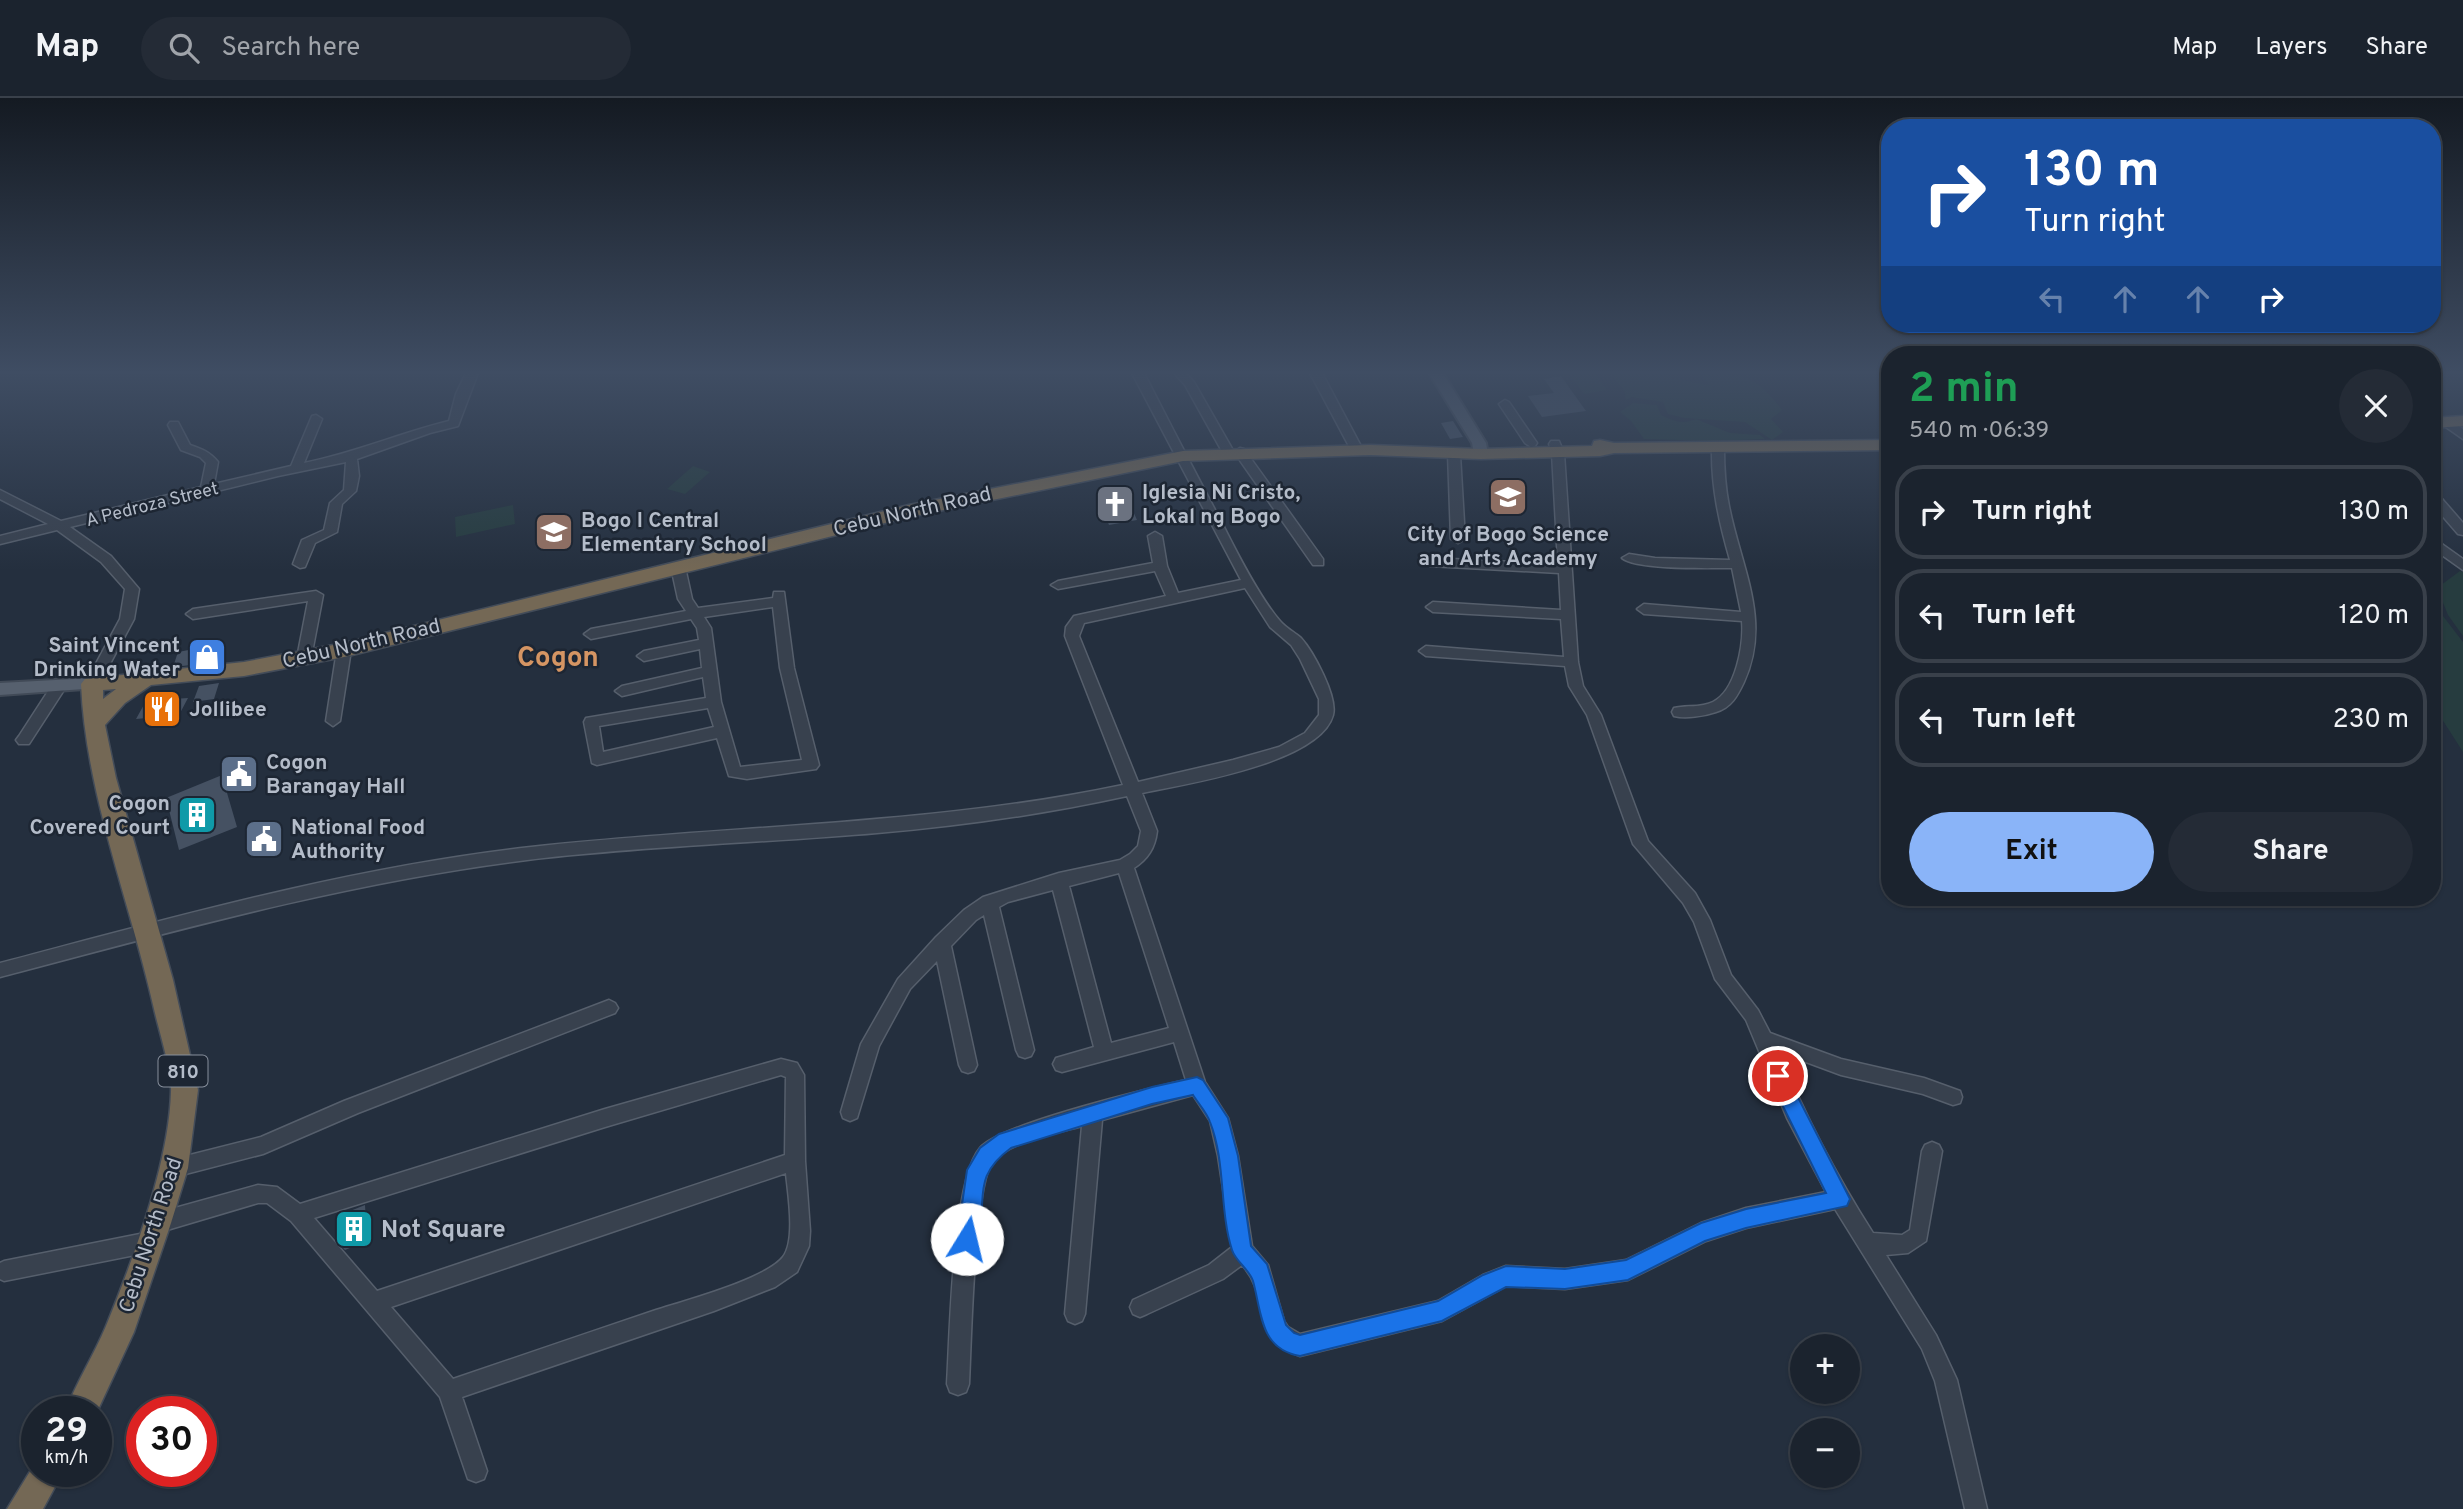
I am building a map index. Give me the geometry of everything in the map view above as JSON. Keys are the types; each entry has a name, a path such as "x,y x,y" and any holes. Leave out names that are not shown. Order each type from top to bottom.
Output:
{"highway":[{"name":"Cebu North Road","path":"1503,449 1531,443 1557,448"},
{"name":"Cebu North Road","path":"89,1396 119,1332 154,1233 174,1168 185,1090 178,1051 105,778 94,723 92,684 148,680 344,650 923,508 1183,456 1234,452 1881,445"},
{"name":"Cebu North Road","path":"1363,450 1454,454 1480,449"},
{"path":"94,723 117,698 148,680"},
{"path":"25,1509 38,1487"}],"main road":[{"path":"1474,439 1480,449"},
{"path":"0,689 92,684"}],"street":[{"path":"181,439 185,447 204,454 212,462 207,490"},
{"path":"296,468 308,439"},
{"name":"A Pedroza Street","path":"0,540 296,468 348,458 401,439"},
{"path":"0,970 262,901 479,860 586,847 881,827 1038,808 1133,790 1219,769 1287,748 1308,738 1326,715 1326,699 1307,658 1296,642 1275,624 1248,583 1174,439"},
{"path":"1225,439 1318,562"},
{"path":"1356,439 1363,450"},
{"path":"1528,439 1531,443"},
{"path":"1679,712 1717,707 1727,697 1743,675 1751,635 1750,617 1724,519 1715,468 1718,447"},
{"path":"1557,448 1571,662 1576,686 1594,715 1641,844 1689,898 1702,920 1724,979 1752,1015 1783,1088 1840,1199 1929,1342 1946,1380 1976,1509"},
{"path":"1454,454 1458,539"},
{"path":"300,564 309,540 330,532 336,503 350,491 354,476 352,460 348,458"},
{"path":"0,494 64,526 124,577 132,589 127,619 92,684"},
{"path":"2441,505 2463,531"},
{"path":"1155,536 1160,566 1174,599"},
{"path":"2441,548 2463,566"},
{"path":"1629,558 1656,562 1736,564"},
{"path":"1430,562 1566,569"},
{"path":"1058,585 1160,566"},
{"path":"591,634 697,614 778,599 789,680 811,765 747,773 734,772 714,702 707,643 697,614 685,599 678,567"},
{"path":"850,1112 870,1044 904,984 970,915 1004,895 1125,865 1140,856 1148,845 1149,831 1072,636 1073,627 1079,619 1248,583"},
{"path":"193,614 316,595 304,658"},
{"path":"1433,607 1569,615"},
{"path":"1644,609 1750,617"},
{"path":"644,656 707,643"},
{"path":"333,721 344,650"},
{"path":"1426,651 1571,662"},
{"path":"622,691 709,671"},
{"path":"24,740 59,686"},
{"path":"714,702 591,722 597,759 722,731"},
{"path":"1125,865 1197,1086 1219,1118 1228,1156 1242,1251 1260,1271 1277,1331 1288,1343 1300,1345 1442,1311 1490,1282 1506,1276 1565,1279 1628,1270 1701,1233 1746,1219 1840,1199"},
{"path":"1059,880 1105,1053"},
{"path":"989,902 1025,1050"},
{"path":"942,942 968,1065"},
{"path":"174,1168 263,1145 351,1107 610,1008"},
{"path":"1062,1064 1180,1033"},
{"path":"1764,1039 1841,1067 1924,1086 1954,1097"},
{"path":"298,1214 606,1118 781,1067 795,1075 799,1246 790,1265 768,1280 701,1306 449,1391"},
{"path":"958,1384 967,1239 977,1170 987,1154 1006,1140 1152,1096 1197,1086"},
{"path":"1075,1314 1093,1114"},
{"path":"1866,1242 1902,1246 1912,1243 1919,1234 1932,1151"},
{"path":"373,1303 795,1161"},
{"path":"4,1271 154,1233 258,1194 270,1194 298,1214 449,1391 476,1471"},
{"path":"1140,1307 1216,1272 1242,1251"}],"green space":[{"path":"1644,439 1765,439 1712,441"},
{"path":"693,466 710,472 685,494 667,489"},
{"path":"513,505 515,524 456,537 455,517"},
{"path":"2460,571 2463,572 2463,636 2448,615 2441,598 2441,585"},
{"path":"2441,613 2463,642 2463,752 2441,718"}],"building":[{"name":"Iglesia Ni Cristo, Lokal ng Bogo","path":"1125,493 1137,520 1109,525 1098,498"},
{"name":"Saint Vincent Drinking Water","path":"215,645 213,650 224,648 219,662 173,667 178,652"},
{"path":"219,683 214,699 193,702 199,686"},
{"name":"Jollibee","path":"188,698 179,715 136,719 146,701"},
{"name":"Cogon Covered Court","path":"249,764 252,776 225,786 237,827 179,850 166,798"},
{"name":"Not Square","path":"365,1205 367,1241 345,1250 341,1246 340,1215"}],"place":[{"name":"City of Bogo Science and Arts Academy","path":"1508,497"},
{"name":"Iglesia Ni Cristo, Lokal ng Bogo","path":"1115,504"},
{"name":"Bogo I Central Elementary School","path":"554,532"},
{"name":"Saint Vincent Drinking Water","path":"207,657"},
{"name":"Jollibee","path":"162,709"},
{"name":"Cogon Barangay Hall","path":"239,774"},
{"name":"Cogon Covered Court","path":"197,815"},
{"name":"National Food Authority","path":"264,839"},
{"name":"Not Square","path":"354,1229"}],"district":[{"name":"Cogon","path":"558,656"}],"route":[{"path":"967,1239 977,1170 987,1154 1006,1140 1152,1096 1197,1086 1219,1118 1228,1156 1242,1251 1260,1271 1277,1331 1288,1343 1300,1345 1442,1311 1490,1282 1506,1276 1565,1279 1628,1270 1701,1233 1746,1219 1840,1199 1778,1076"}]}
